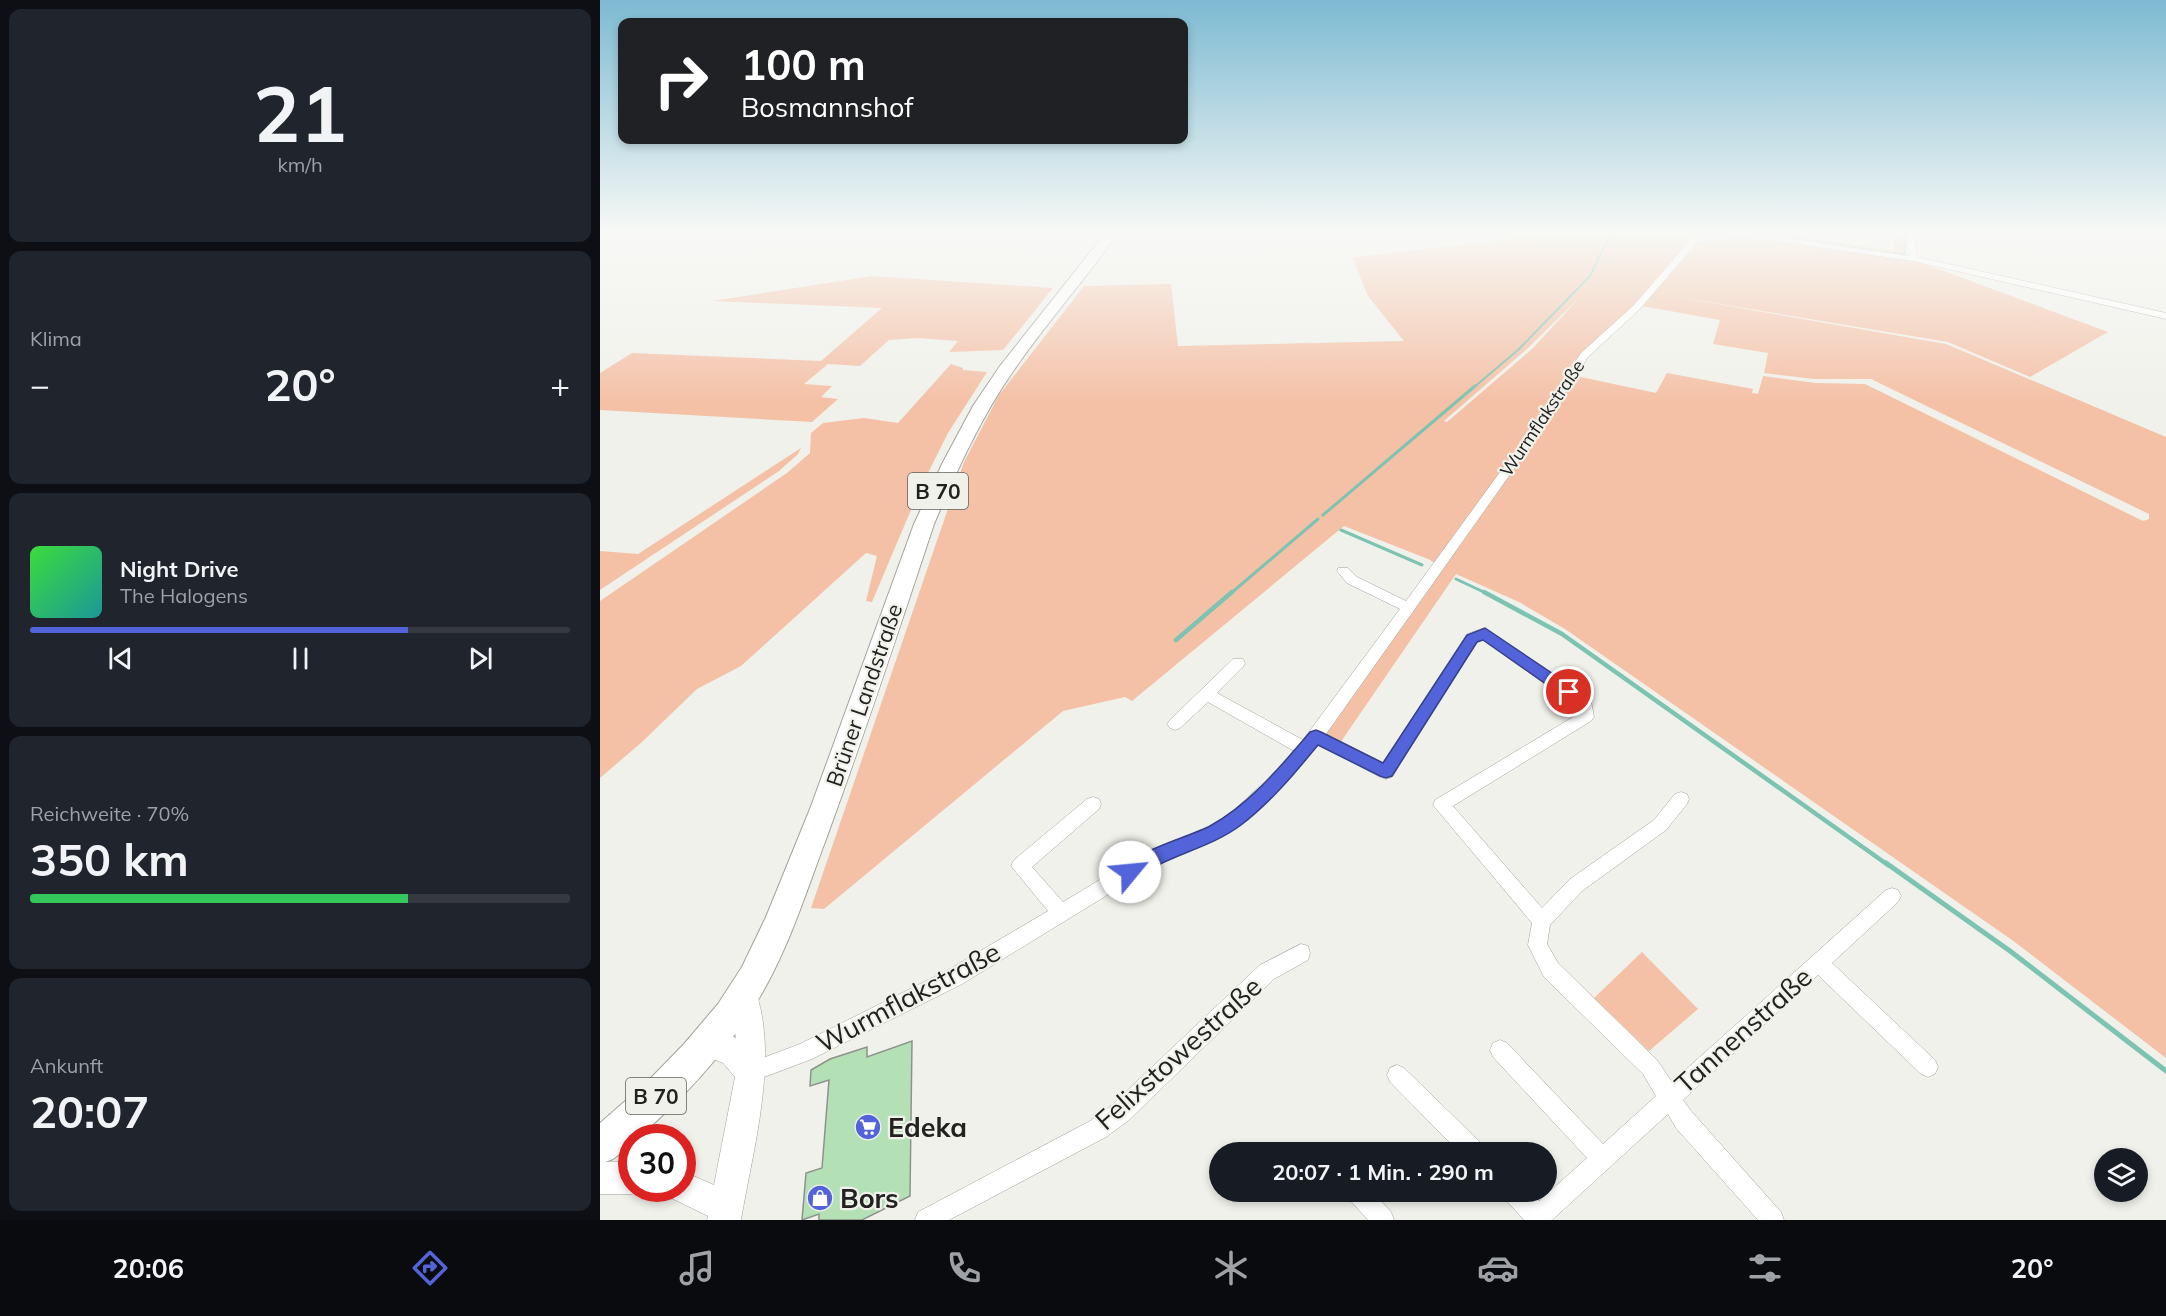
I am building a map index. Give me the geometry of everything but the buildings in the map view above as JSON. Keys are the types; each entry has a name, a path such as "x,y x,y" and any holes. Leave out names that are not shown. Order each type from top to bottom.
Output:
{"main road":[{"name":"Brüner Landstraße","path":"600,1146 627,1125 708,1043 744,994 780,923 832,789 924,524 947,472 965,435 1004,370 1068,288"}],"street":[{"name":"Wurmflakstraße","path":"751,1072 805,1052 955,977 1147,861 1214,832 1235,820 1286,772 1310,743 1527,443 1584,355 1637,307 1654,288"},
{"name":"Wurmflakstraße","path":"2041,288 2166,316"},
{"path":"1343,571 1352,580 1409,608"},
{"path":"1207,694 1310,743 1386,772 1472,638 1485,633 1586,705 1586,717 1441,805 1542,921 1576,885 1660,825 1681,799"},
{"path":"1175,724 1238,663"},
{"path":"1061,913 1020,866 1093,804"},
{"name":"Tannenstraße","path":"1523,1202 1537,1218 1892,896"},
{"name":"Tannenstraße","path":"1542,921 1537,945 1551,970 1650,1067 1684,1120 1773,1220"},
{"name":"Felixstowestraße","path":"926,1220 1098,1129 1120,1113 1267,972 1301,953"},
{"name":"Tannenstraße","path":"1818,962 1928,1066"},
{"path":"696,1196 725,1214 751,1072 752,1044 744,994"},
{"path":"708,1043 732,1051 751,1072"},
{"path":"1500,1050 1602,1159"},
{"path":"1397,1075 1464,1142"},
{"path":"600,1179 618,1178"},
{"path":"1367,1202 1383,1220"}],"shaded area":[{"path":"796,288 1053,288 1003,350 949,352 958,341 918,338 889,340 860,366 828,364 804,384 832,386 821,397 838,399 812,422 600,410 600,373 632,353 821,361 882,308 712,301"},
{"path":"1082,288 1171,288 1178,346 1404,341 1368,296 1365,288 1649,288 1630,309 1574,361 1552,397 1561,398 1576,376 1656,393 1667,373 1753,389 1752,393 1758,394 1763,376 1816,383 1865,384 2143,521 2149,519 2149,514 1871,379 1814,379 1764,373 1768,353 1713,344 1720,320 1642,306 1654,293 1946,344 2166,437 2166,1058 2012,940 1565,629 1519,602 1456,574 1340,743 1326,734 1443,568 1428,559 1344,526 1132,701 1125,697 1063,711 824,909 811,908 964,462 999,395","holes":["1581,296 1532,349 1447,422 1444,421 1528,348"]},
{"path":"1658,288 1989,288 2108,332 2030,377 1948,342 1654,293"},
{"path":"951,364 963,370 987,372 948,433 919,491 872,602 866,601 877,556 866,553 741,666 697,689 642,742 600,778 600,601 787,473 810,453 811,433 823,423 864,418 898,423"},
{"path":"801,448 798,454 779,471 600,590 600,551 638,554"},
{"path":"1642,952 1698,1009 1649,1051 1594,998"}],"waterway":[{"path":"1473,388 1518,350 1578,288"},
{"path":"1323,515 1475,386"},
{"path":"1230,594 1318,519"},
{"path":"1341,530 1422,565"},
{"path":"1456,579 1486,593"},
{"path":"1176,640 1232,592"},
{"path":"1486,593 1562,634 1888,865"},
{"path":"1886,863 2010,951 2166,1071"}],"place":[{"name":"Edeka","path":"868,1127"},
{"name":"Bors","path":"820,1198"}],"route":[{"path":"1130,872 1147,861 1214,832 1235,820 1286,772 1316,736 1386,772 1472,638 1485,633 1569,692"}]}
